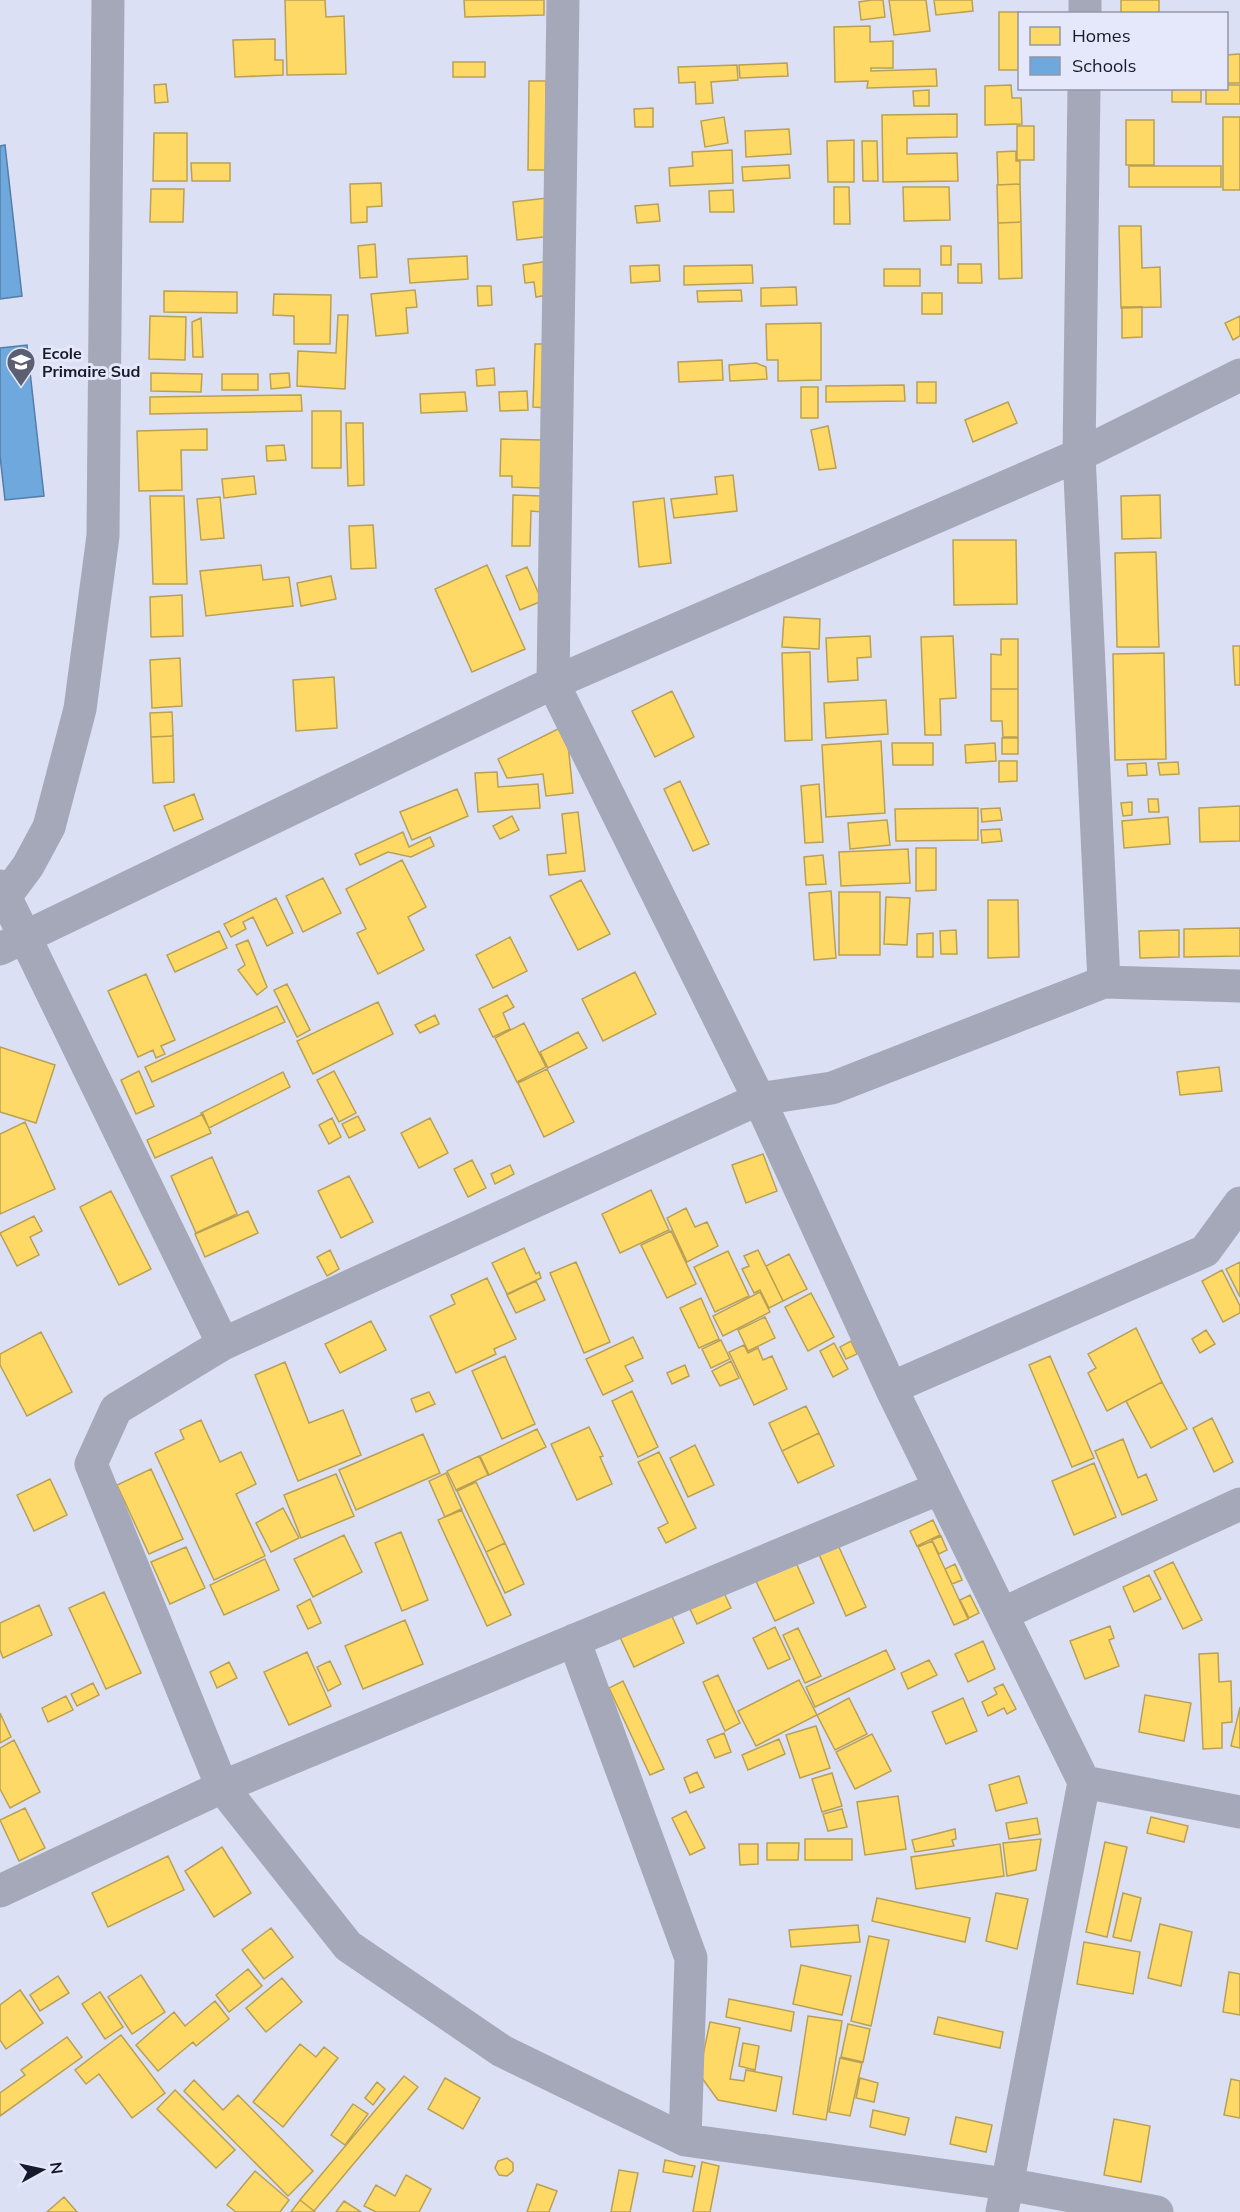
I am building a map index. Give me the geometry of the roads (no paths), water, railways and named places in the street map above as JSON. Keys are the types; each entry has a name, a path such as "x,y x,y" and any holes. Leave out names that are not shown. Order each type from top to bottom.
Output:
{"main road":[{"path":"12,943 553,683 1079,455 1240,375"}],"street":[{"path":"108,0 103,536 80,709 49,827 28,866 2,891 12,943 223,1344"},
{"path":"563,0 553,683 759,1099 891,1388 1084,1782 1004,2198"},
{"path":"1084,90 1079,455 1104,982"},
{"path":"1157,2212 1004,2198 685,2140 502,2051 348,1946 222,1786 91,1464 116,1409 223,1344 759,1099 832,1088 1104,982 1240,986"},
{"path":"891,1388 1205,1251 1240,1203"},
{"path":"0,1891 222,1786 940,1488"},
{"path":"1002,1614 1240,1504"},
{"path":"574,1640 691,1958 685,2140"},
{"path":"1084,1782 1240,1812"}],"place":[{"name":"Ecole Primaire Sud","path":"21,388"}]}
